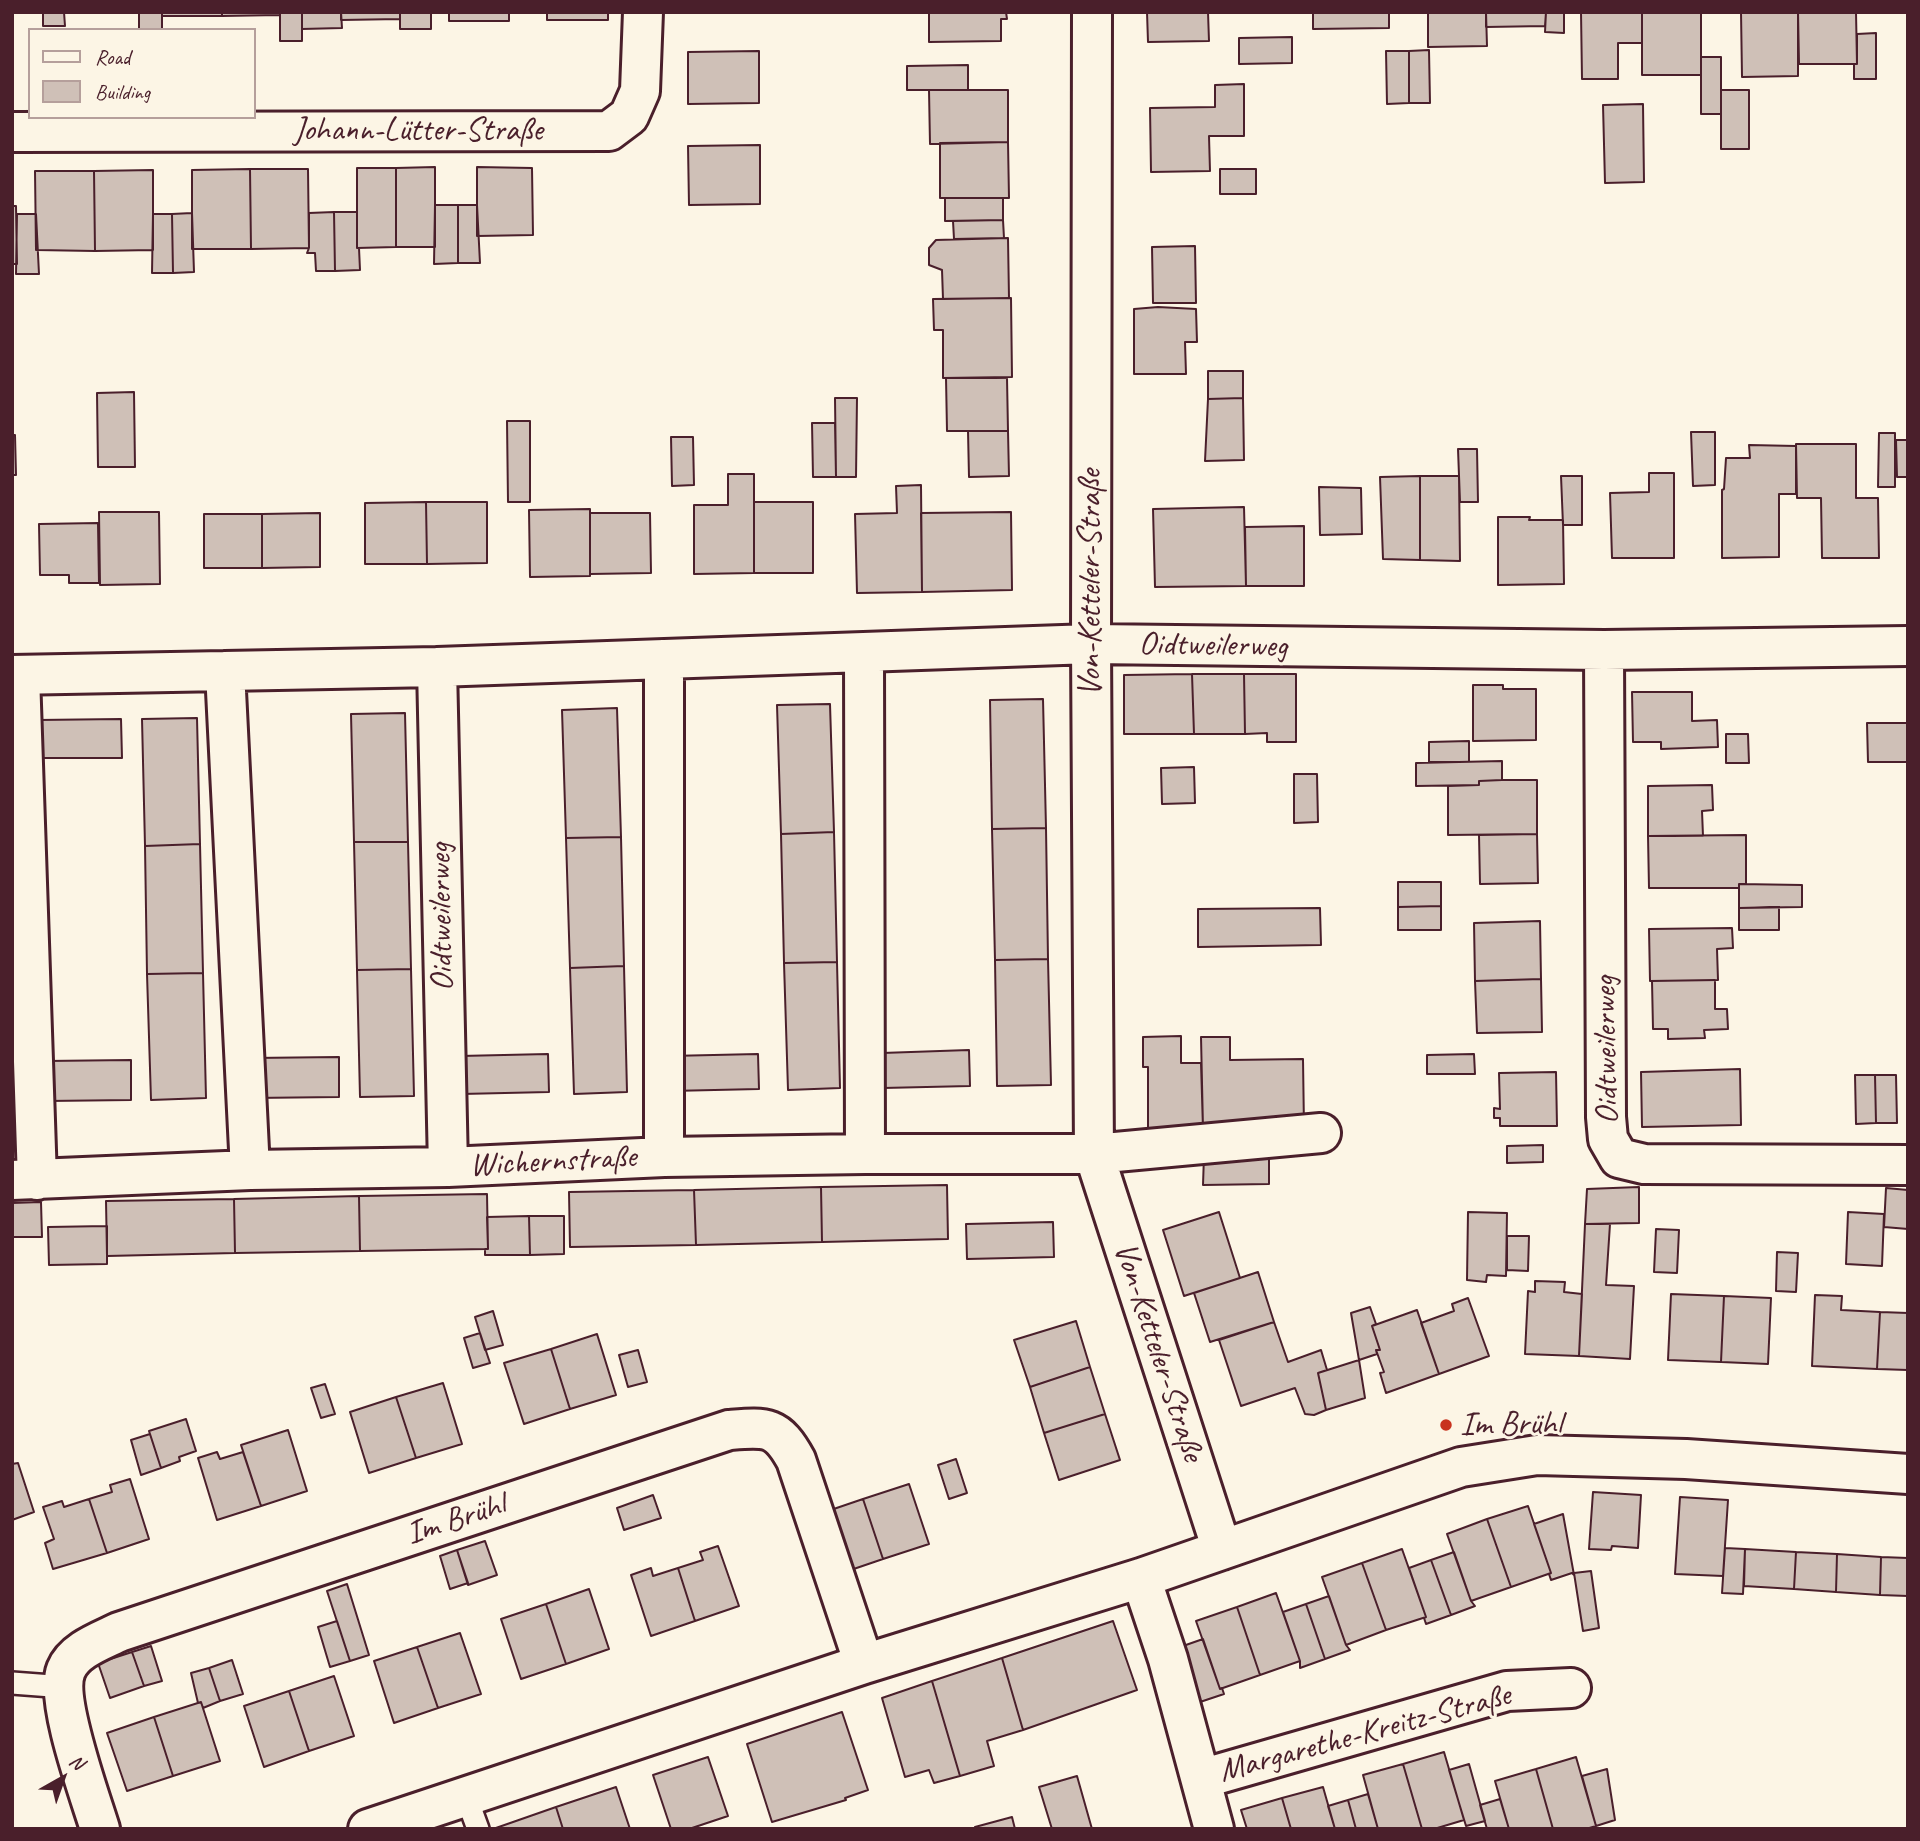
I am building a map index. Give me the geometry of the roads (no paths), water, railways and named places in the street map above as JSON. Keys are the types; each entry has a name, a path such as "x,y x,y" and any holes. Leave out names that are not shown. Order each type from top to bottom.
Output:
{"street":[{"name":"Johann-Lütter-Straße","path":"12,132 609,131 629,116 640,91 643,12"},
{"name":"Von-Ketteler-Straße","path":"1092,12 1091,644 1094,1154 1222,1550"},
{"name":"Oidtweilerweg","path":"25,1180 16,675 437,667 1091,644 1604,650 1908,646"},
{"name":"Oidtweilerweg","path":"1604,650 1608,1139 1619,1157 1644,1164 1908,1166"},
{"path":"864,653 865,1154"},
{"path":"664,659 664,1157"},
{"name":"Oidtweilerweg","path":"437,667 448,1167"},
{"path":"225,671 250,1170"},
{"path":"1094,1154 1321,1133"},
{"name":"Wichernstraße","path":"25,1180 250,1170 448,1167 664,1157 1094,1154"},
{"name":"Im Brühl","path":"100,1829 64,1709 66,1670 81,1652 119,1632 729,1430 762,1427 774,1431 786,1441 796,1460 864,1664"},
{"path":"368,1829 472,1813 864,1664 1141,1578 1461,1467 1537,1455 1686,1459 1908,1474"},
{"name":"Margarethe-Kreitz-Straße","path":"1141,1578 1168,1659 1214,1829"},
{"name":"Margarethe-Kreitz-Straße","path":"1201,1779 1507,1691 1571,1688"}],"lane":[{"path":"12,1684 65,1687"}],"place":[{"name":"Im Brühl","path":"1446,1425"}]}
